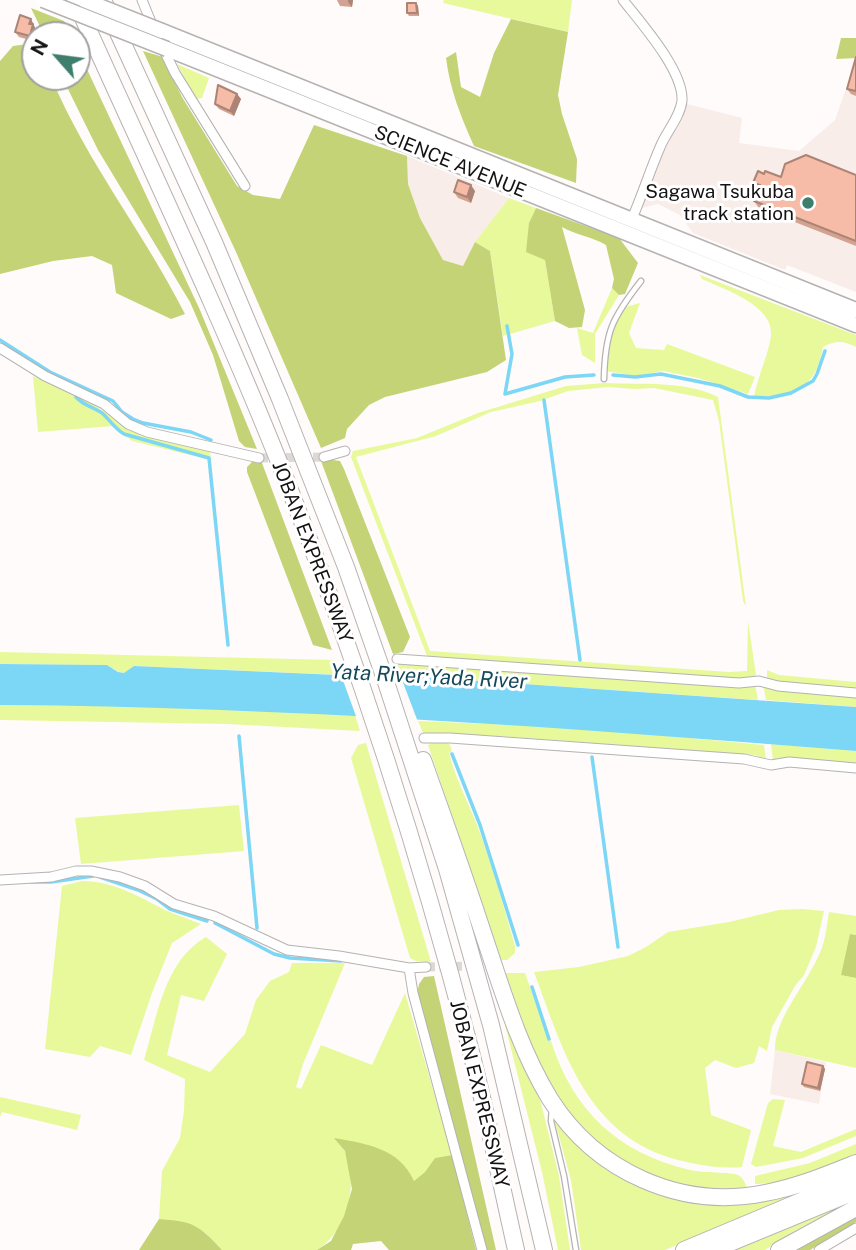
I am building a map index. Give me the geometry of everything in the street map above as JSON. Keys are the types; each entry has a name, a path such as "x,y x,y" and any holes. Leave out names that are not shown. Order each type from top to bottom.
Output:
{"highway":[{"name":"JOBAN EXPRESSWAY","path":"75,0 191,252 256,405 353,662 423,877 470,1050 516,1250"},
{"name":"JOBAN EXPRESSWAY","path":"103,0 214,242 346,567 379,663 414,735 447,869 491,1025 544,1250"},
{"path":"414,735 510,1013 530,1062 552,1101 575,1132 609,1161 642,1180 684,1194 730,1198 763,1194 804,1183 856,1163"},
{"path":"470,1050 507,1250"},
{"path":"684,1250 856,1178"},
{"path":"713,1250 856,1191"},
{"path":"779,1250 856,1208"}],"main road":[{"name":"SCIENCE AVENUE","path":"43,0 856,325"},
{"name":"SCIENCE AVENUE","path":"84,0 856,310"}],"street":[{"path":"142,0 175,73 245,186"},
{"path":"623,0 670,64 680,86 682,101 645,181 631,220"},
{"path":"0,348 45,376 104,404 128,424 147,432 259,458"},
{"path":"324,457 345,451"},
{"path":"397,659 739,683 759,681 778,686 856,693"},
{"path":"414,735 744,759 771,765 789,762 856,768"},
{"path":"0,880 91,871 145,886 174,904 214,916 287,950 409,968 426,967"},
{"path":"409,968 421,1024 482,1250"},
{"path":"819,1250 856,1228"}],"lane":[{"path":"604,379 604,350 608,330 622,305 641,281"},
{"path":"552,1101 551,1121 564,1177 576,1250"}],"shaded area":[{"path":"856,60 856,292 787,265 785,270 693,233 680,215 658,204 641,208 650,181 687,104 742,118 739,143 799,151 835,120"},
{"path":"407,156 509,198 475,242 463,266 443,260 420,218 408,184"},
{"path":"775,1050 826,1062 819,1104 770,1094"}],"green space":[{"path":"444,0 572,0 568,32 443,3"},
{"path":"31,8 64,21 37,21"},
{"path":"511,19 568,32 558,95 577,159 576,183 474,146 465,125 453,92 446,58 456,52 461,87 480,97 494,53"},
{"path":"841,38 856,38 856,58 836,59"},
{"path":"21,45 21,91 57,91 98,168 185,314 171,319 116,293 112,265 92,256 53,261 0,274 0,61 13,46"},
{"path":"143,51 163,57 182,97 237,186 253,195 280,199 314,125 407,156 408,184 420,218 443,260 463,266 475,242 490,251 506,360 487,372 385,397 369,405 347,429 345,438 321,448 236,252"},
{"path":"177,64 209,78 202,98 196,99"},
{"path":"91,78 200,310 257,449 245,447 239,441 213,355 190,302 98,150 69,91 91,91"},
{"path":"509,198 536,208 529,223 545,260 555,321 503,336 490,251 475,242"},
{"path":"536,208 619,238 638,263 625,294 619,295 612,288 614,279 606,245 562,227 585,310 582,327 569,328 555,321 545,260 526,252 529,223"},
{"path":"700,275 856,335 856,347 840,342 823,347 814,374 803,386 779,395 754,396 770,344 770,325 757,307 702,279"},
{"path":"612,288 619,295 595,334 595,363 582,355 577,328 593,333"},
{"path":"640,303 629,333 636,348 664,350 667,344 755,377 748,394 698,378 663,371 636,376 606,371 612,330 622,308"},
{"path":"33,376 88,401 133,430 210,452 211,460 132,441 113,426 38,432"},
{"path":"605,383 677,386 718,397 746,606 743,601 719,421 713,400 654,388 608,387 568,391 540,401 491,412 436,436 356,457 430,651 728,672 747,671 748,621 756,675 752,679 427,656 351,457 353,451 417,438 478,413 566,386"},
{"path":"253,461 262,463 332,650 313,645 247,472 247,467"},
{"path":"321,461 340,461 344,469 410,637 403,652 393,654"},
{"path":"0,652 335,660 342,675 134,666 125,673 107,665 0,664"},
{"path":"397,663 755,684 758,700 408,676 408,671 405,670 402,676"},
{"path":"767,670 779,675 856,682 856,688 778,683 767,679"},
{"path":"763,684 856,696 856,707 766,700"},
{"path":"0,705 147,706 355,715 360,731 227,724 0,720"},
{"path":"418,721 583,728 764,745 766,760 755,755 731,753 423,733"},
{"path":"437,740 447,742 451,748 449,753 452,763 494,874 515,946 515,953 507,960 501,960 428,745"},
{"path":"366,743 431,962 410,958 351,758 358,745"},
{"path":"771,744 856,751 856,763 794,758 773,760"},
{"path":"239,805 244,851 81,864 75,818"},
{"path":"82,881 115,886 201,924 172,943 131,1055 100,1046 90,1057 45,1049 62,886"},
{"path":"779,910 824,911 816,947 804,975 772,1027 767,1051 759,1046 754,1063 736,1068 715,1060 705,1068 711,1115 751,1130 742,1167 710,1166 678,1160 647,1148 621,1131 600,1111 582,1086 556,1031 534,972 579,967 628,956 668,932"},
{"path":"829,912 856,916 856,935 851,934 841,975 856,978 856,1068 775,1050 780,1025 821,950"},
{"path":"850,934 856,935 856,978 841,975"},
{"path":"206,937 227,954 204,1001 181,995 167,1055 210,1072 245,1034 256,1000 270,981 289,972 292,963 345,963 303,1064 296,1087 301,1089 321,1045 372,1065 405,993 452,1155 435,1158 414,1181 335,1138 344,1150 349,1165 351,1179 348,1206 336,1231 317,1250 222,1250 195,1226 159,1219 162,1171 180,1138 185,1079 144,1060 171,975 180,960"},
{"path":"504,973 525,973 560,1066 586,1108 602,1125 641,1153 690,1170 738,1175 747,1188 719,1189 665,1180 641,1171 596,1142 577,1123 550,1085 528,1038"},
{"path":"434,976 496,1250 487,1250 417,995 419,984 424,977"},
{"path":"501,1009 541,1103 559,1176 570,1250 558,1250 542,1172"},
{"path":"0,1097 81,1115 77,1130 2,1112 0,1117"},
{"path":"773,1099 785,1100 773,1146 801,1152 856,1129 856,1136 803,1158 756,1167 751,1164 768,1103"},
{"path":"557,1119 588,1150 714,1203 856,1170 665,1250 581,1250 571,1180 555,1122"},
{"path":"334,1138 381,1149 391,1154 408,1170 414,1181 435,1158 452,1155 476,1250 389,1250 381,1241 353,1244 351,1250 317,1250 331,1241 344,1216 352,1189 345,1151"},
{"path":"856,1144 856,1154 819,1170 781,1181 755,1184 755,1176 810,1163"},
{"path":"856,1199 796,1230 765,1250 727,1250"},
{"path":"856,1213 856,1222 810,1250 790,1250"},
{"path":"159,1219 195,1226 222,1250 139,1250"}],"water":[{"path":"0,664 107,665 124,673 134,666 403,676 405,670 408,671 408,676 856,707 856,751 321,714 0,705"}],"pier":[{"path":"340,672 399,672 418,722 357,719"}],"building":[{"path":"407,3 416,3 417,13 407,13"},
{"path":"20,15 31,19 21,21 21,34 15,32"},
{"path":"856,57 856,91 847,89"},
{"path":"218,85 237,94 230,111 215,104"},
{"path":"806,155 856,175 856,241 754,201 760,185 753,183 758,171 781,177 785,164"},
{"path":"458,180 471,185 467,197 454,192"},
{"path":"807,1062 823,1066 818,1088 802,1084"}],"waterway":[{"path":"507,326 512,354 505,394 565,377 594,375"},
{"path":"0,340 50,372 113,401 122,412 133,419 191,432 211,440"},
{"path":"613,375 635,377 661,374 720,386 748,397 769,398 791,393 813,381 825,351"},
{"path":"76,397 102,413 124,434 209,458 228,645"},
{"path":"544,400 580,660"},
{"path":"239,736 257,928"},
{"path":"452,754 480,825 518,945"},
{"path":"592,757 618,947"},
{"path":"31,882 93,876"},
{"path":"100,877 138,890 170,909 207,921"},
{"path":"215,923 274,954 290,958 341,961"},
{"path":"532,987 549,1039"}],"tunnel":[{"path":"259,458 324,457"},
{"path":"426,967 477,966"}],"place":[{"name":"Sagawa Tsukuba track station","path":"808,203"}],"water label":[{"name":"Yata River;Yada River","path":"429,677"}]}
